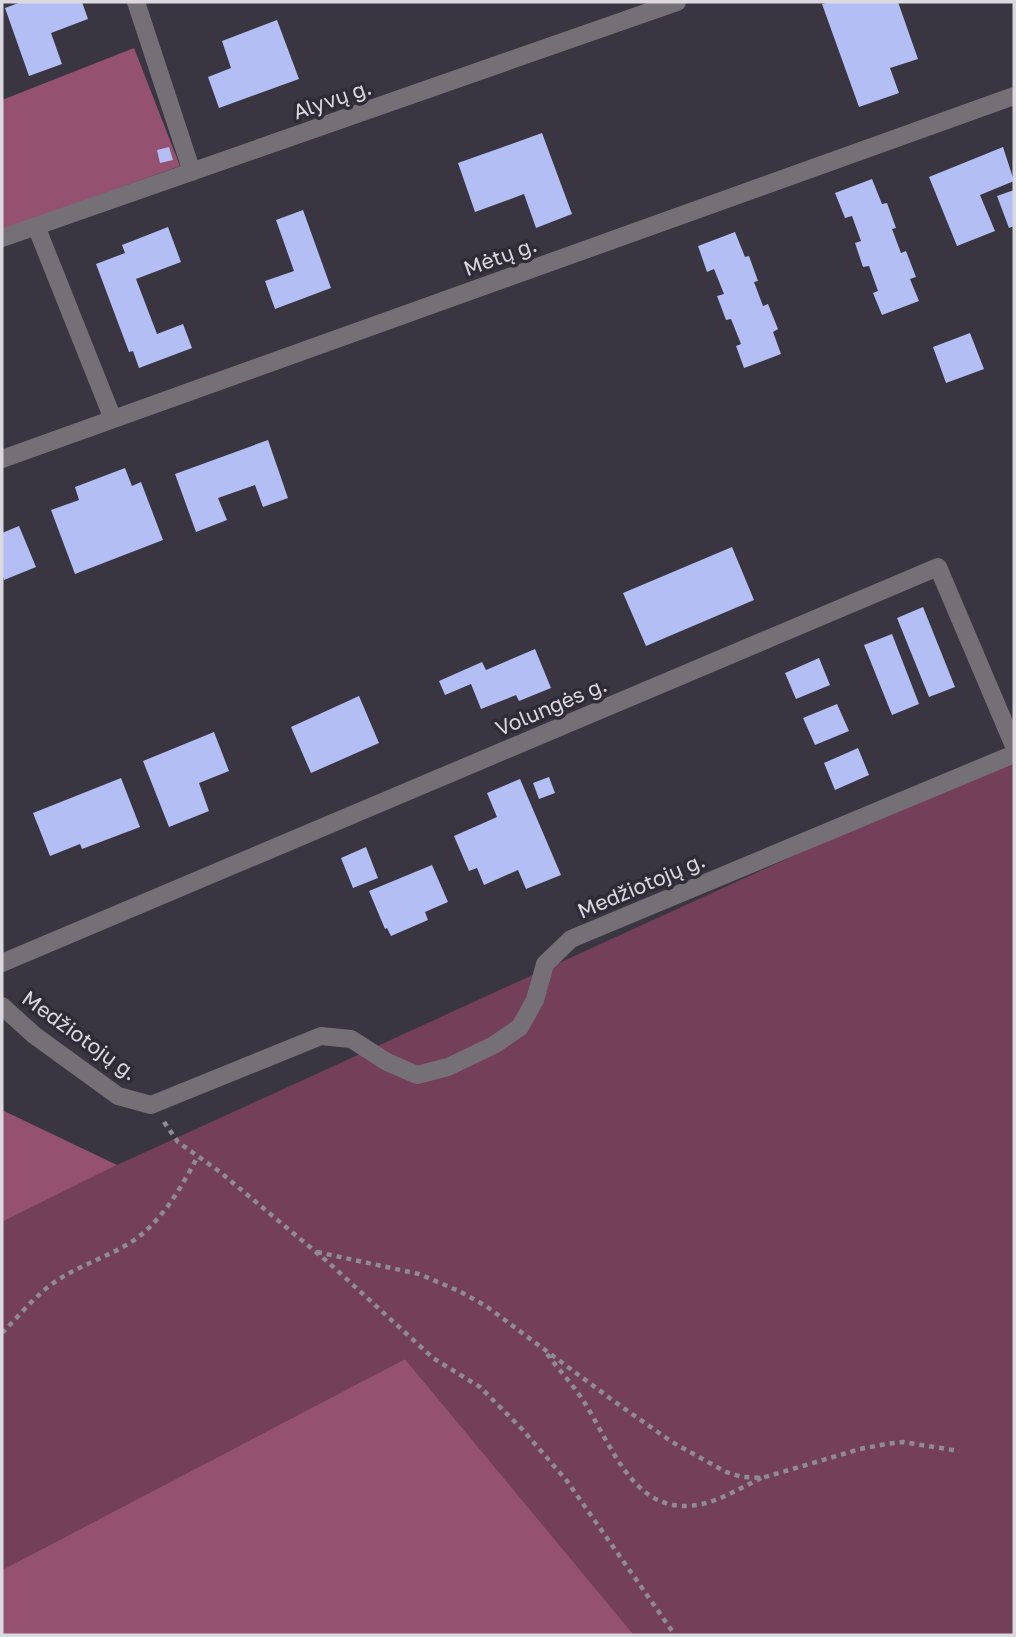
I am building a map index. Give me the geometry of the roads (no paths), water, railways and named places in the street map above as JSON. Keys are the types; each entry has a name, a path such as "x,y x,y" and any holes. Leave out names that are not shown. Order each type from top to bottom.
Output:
{"street":[{"path":"136,2 192,172"},
{"name":"Alyvų g.","path":"2,238 677,2"},
{"name":"Mėtų g.","path":"2,459 1014,96"},
{"path":"36,226 113,419"},
{"name":"Volungės g.","path":"2,963 938,567 1014,746"},
{"name":"Medžiotojų g.","path":"2,1006 34,1035 118,1096 151,1105 321,1036 351,1039 387,1062 417,1074 438,1069 494,1045 520,1027 535,1000 545,964 571,939 1014,754"}]}
